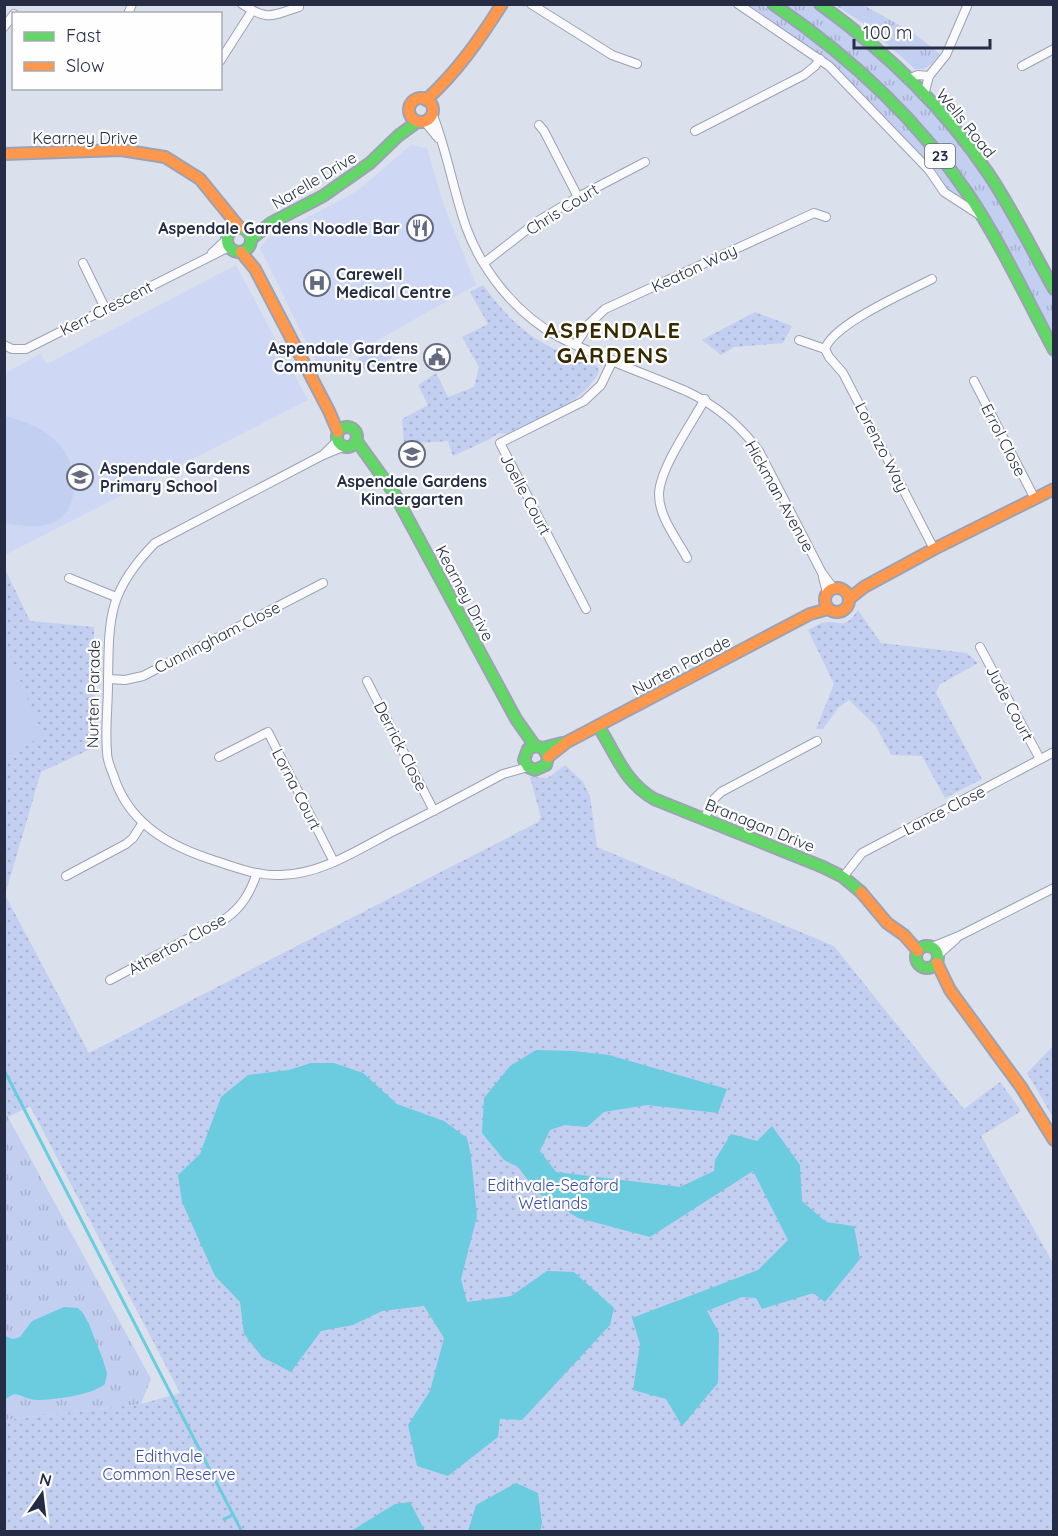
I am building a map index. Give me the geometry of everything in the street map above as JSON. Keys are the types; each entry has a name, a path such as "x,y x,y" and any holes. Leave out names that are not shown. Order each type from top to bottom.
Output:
{"street":[{"path":"242,4 252,11 270,16 298,7"},
{"name":"Narelle Drive","path":"243,238 323,196 370,163 423,113 444,83 474,48 502,4"},
{"path":"531,4 612,55 637,64"},
{"path":"738,4 829,66 929,170 944,192 982,217"},
{"name":"23","path":"773,4 836,49 896,104 945,162 982,217 1053,350"},
{"name":"Wells Road","path":"820,4 860,35 908,79 968,147 1004,199 1053,289"},
{"path":"924,95 929,76 946,55 968,4"},
{"path":"222,58 252,11"},
{"path":"1022,66 1053,49"},
{"path":"695,131 804,75 820,59"},
{"path":"908,79 918,75 929,76"},
{"name":"Hickman Avenue","path":"423,113 441,141 467,228 491,274 526,315 559,337 705,399 728,416 759,452 835,597"},
{"path":"539,125 578,197"},
{"name":"Kearney Drive","path":"4,154 121,150 151,153 165,157 200,179 220,203 243,238 255,269 345,439 378,471 394,493 535,752 528,767"},
{"name":"Chris Court","path":"484,263 538,221 645,162"},
{"name":"Keaton Way","path":"576,344 589,324 605,309 814,213 826,217"},
{"path":"243,238 234,251 228,244 243,238"},
{"name":"Kerr Crescent","path":"4,345 12,349 26,349 207,258 228,244"},
{"path":"83,263 105,308"},
{"path":"799,340 825,349 829,340 846,325 932,279"},
{"name":"Lorenzo Way","path":"825,349 845,376 934,549"},
{"name":"Joelle Court","path":"586,609 500,443 584,401 601,384 613,360"},
{"name":"Errol Close","path":"974,381 1035,499"},
{"path":"687,558 665,520 659,496 663,474 705,399"},
{"name":"Nurten Parade","path":"345,439 323,455 155,543 137,562 116,597 110,625 107,753 117,788 142,824 174,845 256,873 299,874 334,862 503,774 535,752 567,742 810,614 835,597 864,586 1053,489"},
{"path":"69,578 116,597"},
{"name":"Cunningham Close","path":"108,679 126,680 143,676 323,583"},
{"name":"Jude Court","path":"980,647 1040,759"},
{"name":"Derrick Close","path":"367,681 434,811"},
{"name":"Branagan Drive","path":"601,724 634,786 654,799 824,867 843,877 867,897 887,923 930,955 946,984 1021,1087 1053,1140"},
{"name":"Lorna Court","path":"219,757 268,732 334,862"},
{"path":"704,819 714,799 721,792 817,741"},
{"path":"528,767 535,770 543,768 548,763 535,752"},
{"name":"Lance Close","path":"843,877 862,853 1053,752"},
{"name":"Nurten Parade","path":"503,774 528,767"},
{"path":"66,876 126,844 142,824"},
{"name":"Atherton Close","path":"110,980 238,910 246,898 256,873"},
{"path":"930,955 959,936 1053,888"}],"shaded area":[{"path":"411,145 427,148 444,206 476,285 321,372 260,248 267,239 357,191"},
{"name":"Aspendale Gardens Primary School","path":"236,265 308,400 5,555 5,373 40,354 47,364"},
{"path":"536,1050 609,1055 727,1089 718,1113 647,1105 604,1112 587,1127 565,1125 550,1130 540,1151 556,1172 680,1187 714,1171 715,1160 731,1134 757,1141 772,1126 800,1165 802,1201 826,1222 854,1226 860,1259 825,1302 813,1293 762,1309 756,1298 742,1297 707,1311 719,1333 718,1383 682,1426 666,1399 633,1390 640,1344 632,1318 758,1270 788,1240 753,1171 650,1237 578,1218 538,1193 518,1167 504,1160 482,1133 484,1098 510,1066"},
{"path":"311,1063 334,1063 363,1073 397,1104 444,1121 467,1138 477,1216 461,1279 467,1302 511,1296 547,1271 574,1272 614,1308 610,1325 522,1420 500,1419 498,1437 448,1476 417,1466 408,1425 430,1391 444,1338 424,1306 382,1311 353,1325 321,1331 291,1372 262,1357 244,1334 240,1302 215,1276 182,1202 178,1175 200,1154 221,1097 248,1075 289,1070"},
{"path":"64,1307 78,1308 89,1324 107,1373 105,1384 92,1391 62,1398 34,1400 14,1394 5,1399 5,1336 13,1339 20,1337 32,1321"},
{"path":"516,1483 538,1493 542,1523 540,1531 468,1531 476,1505"},
{"path":"410,1502 425,1531 351,1531 395,1504"}],"green space":[{"path":"744,5 762,5 797,27 844,64 899,116 940,163 965,201 949,192 937,172 829,60"},
{"path":"782,5 811,5 866,47 928,105 994,191 1014,224 1053,299 1053,339 942,153"},
{"path":"835,5 863,5 912,32 940,54 927,68 915,69 863,23"},
{"path":"483,285 508,315 532,336 560,352 597,366 599,371 584,391 563,407 515,432 499,433 453,456 448,441 404,444 402,419 428,405 418,385 436,373 448,397 474,387 479,367 462,337 488,324 470,292"},
{"path":"755,312 792,326 783,343 734,347 721,355 702,340"},
{"path":"385,345 392,358 365,372 358,358"},
{"path":"4,416 47,433 58,443 69,460 74,482 71,503 59,519 47,525 5,523"},
{"name":"Edithvale-Seaford Wetlands","path":"4,567 30,621 94,627 95,747 41,772 5,895 89,1053 538,822 541,817 530,777 548,778 565,765 583,782 590,796 597,847 834,946 964,1109 1000,1082 1021,1111 981,1136 1053,1263 1053,1531 5,1531 5,1420 141,1404 180,1393 30,1106 8,1117 5,1110"},
{"path":"858,610 881,643 967,653 978,663 939,685 936,693 982,779 945,798 922,756 891,755 876,726 849,700 838,708 823,729 816,729 834,684 808,630 822,623 845,623"},
{"path":"4,642 43,736 5,756 4,756"},
{"path":"1053,1046 1053,1117 1027,1073"},
{"path":"4,1110 151,1379 141,1404 5,1420"}],"waterway":[{"path":"4,1070 242,1532"},
{"path":"224,1519 233,1515"}],"traffic: fast":[{"path":"773,4 828,45 880,90 948,166 968,194 1002,251 1054,350"},
{"path":"820,4 890,60 932,102 971,148 997,187 1054,289"},
{"path":"251,239 271,223 323,196 370,163 398,136 417,122"},
{"path":"239,228 248,231 251,240 248,249 239,252 230,249 227,240 230,231 239,228"},
{"path":"347,427 354,430 357,437 354,444 347,447 340,444 337,437 340,430 347,427"},
{"path":"356,440 394,493 516,719 535,746"},
{"path":"598,726 628,776 654,799 823,867 843,877 861,892"},
{"path":"543,748 548,757 546,765 535,770 528,767 524,760 528,749 562,743"},
{"path":"927,946 935,949 938,957 935,965 927,968 919,965 916,957 919,949 927,946"}],"traffic: slow":[{"path":"426,100 467,55 502,4"},
{"path":"421,98 426,99 432,105 433,110 432,115 426,121 421,122 416,121 410,115 409,110 410,105 416,99 421,98"},
{"path":"4,154 121,150 165,157 200,179 239,227"},
{"path":"241,252 255,269 338,432"},
{"path":"849,599 864,587 934,549 1054,489"},
{"path":"837,588 846,591 849,600 846,609 837,612 828,609 825,600 828,591 837,588"},
{"path":"548,757 567,742 810,614 828,609"},
{"path":"861,892 887,923 904,935 918,951"},
{"path":"937,963 950,990 1021,1087 1054,1140"}],"place":[{"name":"Aspendale Gardens Noodle Bar","path":"420,228"},
{"name":"Carewell Medical Centre","path":"317,283"},
{"name":"Aspendale Gardens Community Centre","path":"437,357"},
{"name":"Aspendale Gardens Kindergarten","path":"412,454"},
{"name":"Aspendale Gardens Primary School","path":"80,477"}],"district":[{"name":"ASPENDALE GARDENS","path":"613,342"}],"park label":[{"name":"Edithvale Common Reserve","path":"169,1465"}]}
